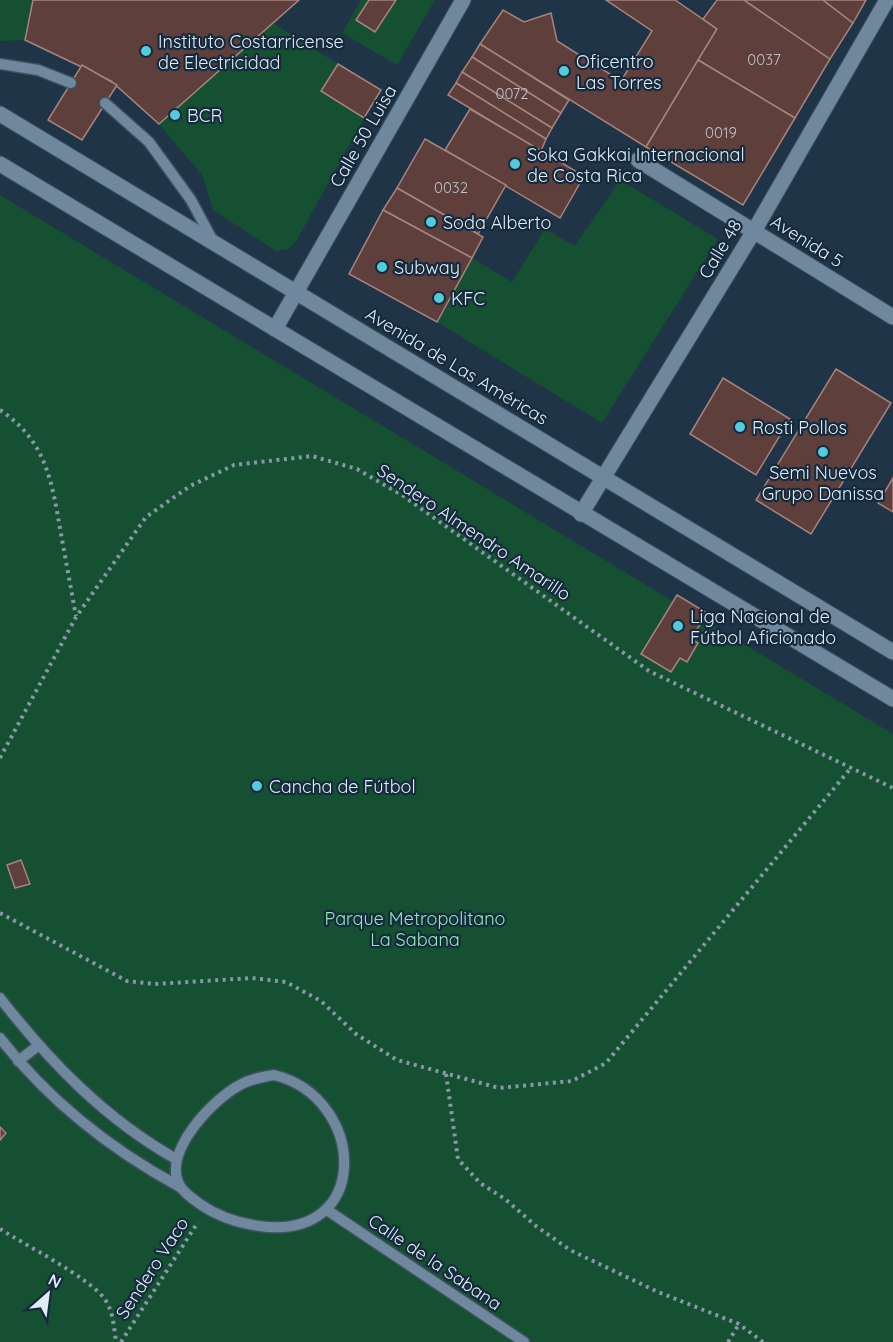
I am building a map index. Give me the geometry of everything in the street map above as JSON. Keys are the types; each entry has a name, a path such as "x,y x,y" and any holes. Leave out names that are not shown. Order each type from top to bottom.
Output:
{"main road":[{"name":"Calle 50 Luisa","path":"275,329 463,0"},
{"name":"Calle 48","path":"581,514 754,231 887,0"},
{"name":"Avenida de Las Américas","path":"0,114 893,652"},
{"name":"Avenida 5","path":"638,160 893,317"},
{"path":"0,164 893,699"}],"lane":[{"path":"0,64 38,70 71,83"},
{"path":"105,103 157,151 191,200 213,241"},
{"path":"0,998 38,1046 70,1079 118,1120 176,1159"},
{"path":"0,1038 18,1061 52,1096 97,1135 146,1169 180,1187 207,1209 229,1220 272,1228 303,1224 327,1210 338,1195 343,1177 344,1158 341,1139 322,1103 307,1088 291,1079 274,1076 259,1077 226,1093 199,1119 176,1159 176,1173 180,1187"},
{"path":"18,1061 38,1046"},
{"name":"Calle de la Sabana","path":"327,1210 524,1342"}],"path":[{"path":"0,410 29,436 44,459 53,484 76,616"},
{"name":"Sendero Almendro Amarillo","path":"0,758 76,616 146,517 166,500 234,465 312,456 357,469 402,495 649,671 893,788"},
{"path":"0,913 127,981 155,984 252,978 286,982 321,1001 356,1034 397,1060 499,1088 572,1081 606,1062 850,769"},
{"path":"446,1074 458,1159 480,1183 505,1199 536,1226 570,1250 658,1292 739,1324 763,1342"},
{"name":"Sendero Vaco","path":"121,1342 207,1209"},
{"path":"0,1229 89,1285 104,1298 113,1320 116,1342"},
{"path":"728,1342 739,1324"}],"green space":[{"path":"0,0 33,0 25,40 0,41"},
{"path":"361,0 435,0 397,65 342,33"},
{"path":"273,23 338,64 321,91 364,118 297,240 289,249 276,251 213,210 202,175 159,124"},
{"path":"620,180 718,239 602,423 437,322 472,258 512,282 545,229 575,246"},
{"name":"Parque Metropolitano La Sabana","path":"0,195 893,734 893,1342 0,1342"}],"building":[{"name":"Instituto Costarricense de Electricidad","path":"33,0 299,0 159,124 111,81 25,40"},
{"path":"369,0 396,0 375,32 356,20"},
{"name":"Oficentro Las Torres","path":"606,0 675,0 717,29 646,147 480,44 503,10 524,22 551,13 557,41 621,81 652,31"},
{"path":"717,0 744,0 830,59 795,118 698,60 717,29 703,19"},
{"path":"744,0 823,0 853,23 830,59"},
{"path":"823,0 866,0 853,23"},
{"path":"480,44 569,100 561,113 472,57"},
{"path":"472,57 561,113 552,128 462,72"},
{"path":"698,60 795,118 743,205 646,147"},
{"path":"338,64 381,90 364,118 321,91"},
{"path":"82,65 117,85 82,140 48,120"},
{"path":"462,72 552,128 546,139 456,83"},
{"path":"456,83 546,139 541,151 448,95"},
{"name":"Soka Gakkai Internacional de Costa Rica","path":"470,109 584,176 560,218 445,150"},
{"path":"425,139 506,185 478,234 397,188"},
{"name":"Soda Alberto","path":"397,188 483,237 472,258 383,210"},
{"path":"383,210 472,258 437,322 349,274"},
{"name":"Semi Nuevos Grupo Danissa","path":"836,369 891,403 811,534 756,500"},
{"name":"Rosti Pollos","path":"723,378 790,419 756,475 690,434"},
{"name":"Semi Nuevos Grupo Danissa","path":"893,478 893,512 878,503"},
{"name":"Liga Nacional de Fútbol Aficionado","path":"677,595 707,613 691,639 698,643 687,662 680,658 671,672 641,654"},
{"path":"21,860 30,884 15,888 7,865"},
{"path":"0,1127 6,1133 0,1140"}],"place":[{"name":"Instituto Costarricense de Electricidad","path":"146,51"},
{"name":"Oficentro Las Torres","path":"564,71"},
{"name":"BCR","path":"175,115"},
{"name":"Soka Gakkai Internacional de Costa Rica","path":"515,164"},
{"name":"Soda Alberto","path":"431,222"},
{"name":"Subway","path":"382,267"},
{"name":"KFC","path":"439,298"},
{"name":"Rosti Pollos","path":"740,427"},
{"name":"Semi Nuevos Grupo Danissa","path":"823,452"},
{"name":"Liga Nacional de Fútbol Aficionado","path":"678,626"},
{"name":"Cancha de Fútbol","path":"257,786"}]}
